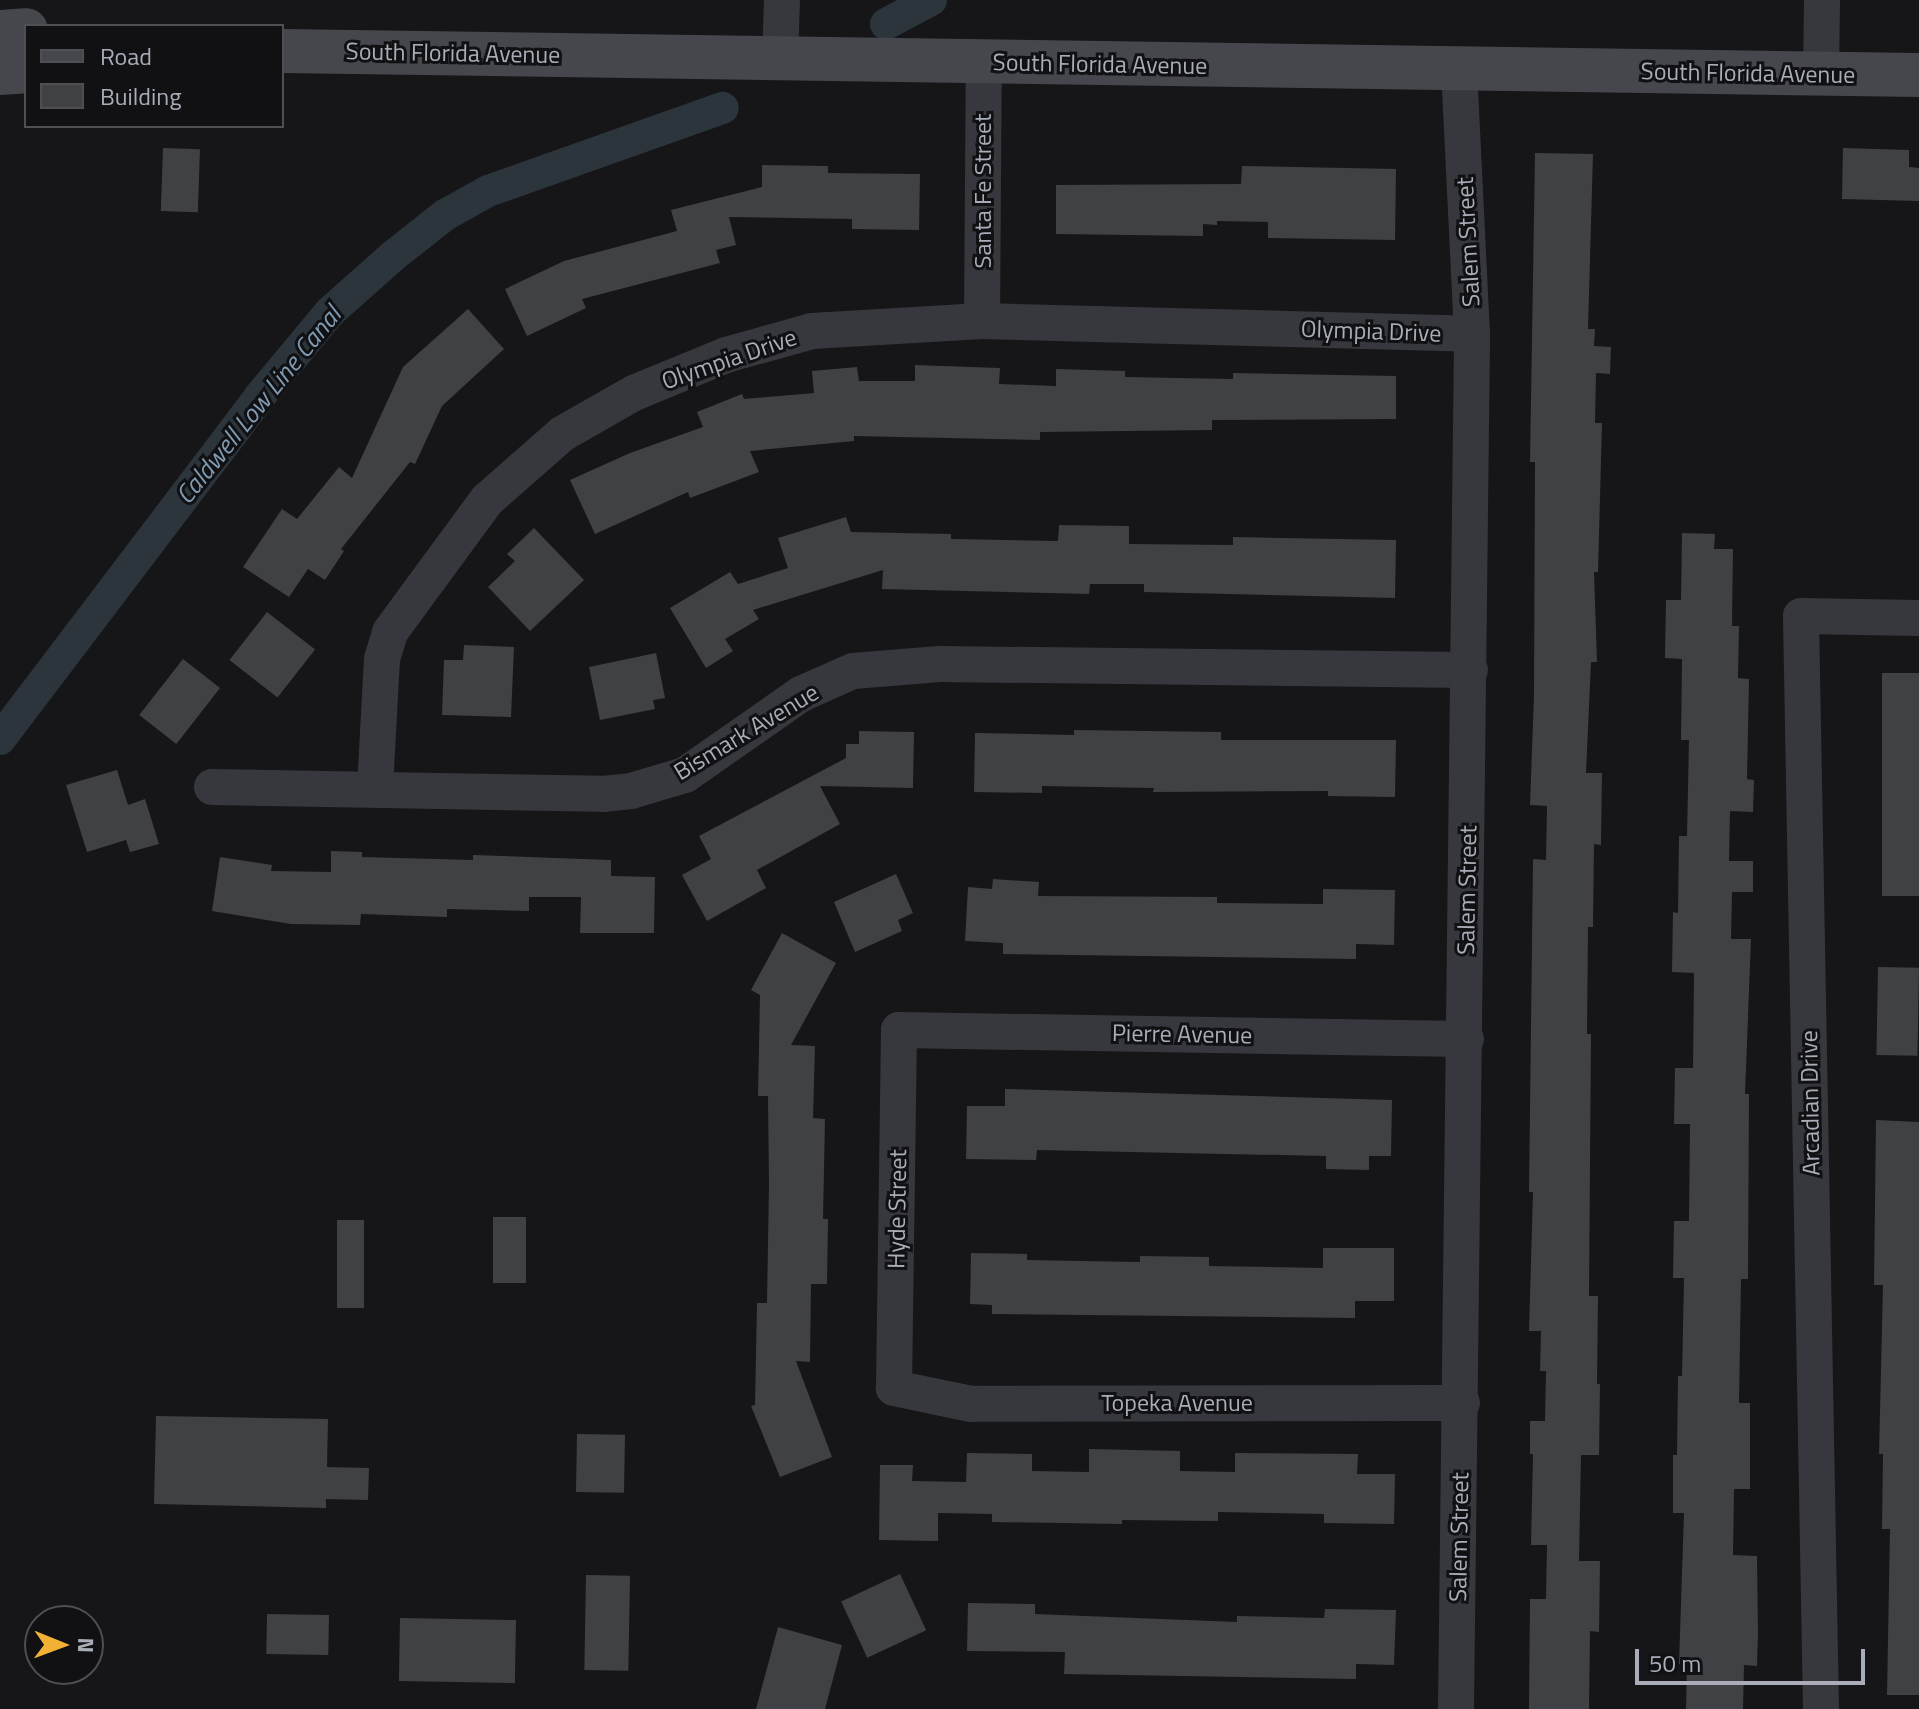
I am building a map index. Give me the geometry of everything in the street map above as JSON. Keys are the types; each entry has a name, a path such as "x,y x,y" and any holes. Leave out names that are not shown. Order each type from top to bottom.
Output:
{"street":[{"path":"780,60 782,0"},
{"path":"1821,74 1822,0"},
{"path":"0,32 24,30"},
{"name":"South Florida Avenue","path":"284,51 1919,75"},
{"name":"Santa Fe Street","path":"982,321 984,62"},
{"name":"Salem Street","path":"1456,1709 1462,1403 1472,334 1459,70"},
{"path":"0,73 24,71"},
{"name":"Olympia Drive","path":"375,788 382,659 390,632 487,500 562,434 634,393 726,355 797,335 982,321 1472,334"},
{"name":"Arcadian Drive","path":"1821,1709 1801,616 1919,618"},
{"name":"Bismark Avenue","path":"212,787 603,794 631,791 685,775 801,694 853,671 940,664 1470,670"},
{"name":"Pierre Avenue","path":"899,1030 1466,1039"},
{"name":"Hyde Street","path":"894,1388 899,1030"},
{"name":"Topeka Avenue","path":"894,1388 971,1404 1462,1403"}],"building":[{"path":"163,148 200,149 198,212 161,211"},
{"path":"1843,148 1909,150 1909,167 1919,168 1919,201 1842,199"},
{"path":"1535,153 1593,154 1588,329 1595,329 1594,346 1611,347 1610,374 1596,373 1595,423 1602,423 1598,572 1594,572 1597,662 1591,662 1586,773 1602,773 1601,845 1594,844 1593,927 1588,927 1587,1034 1591,1034 1589,1296 1598,1296 1599,1455 1581,1455 1579,1561 1600,1561 1599,1632 1590,1631 1589,1709 1529,1709 1530,1599 1546,1599 1547,1545 1531,1545 1533,1454 1530,1454 1530,1421 1545,1421 1546,1371 1540,1371 1541,1331 1529,1331 1533,1192 1529,1192 1533,859 1546,860 1547,806 1530,805 1534,695 1535,462 1530,462"},
{"path":"762,165 828,166 828,173 920,174 919,230 852,229 852,219 729,217 736,245 716,250 720,263 582,299 586,308 527,336 505,289 564,261 677,231 671,210 762,187"},
{"path":"1242,166 1396,169 1395,240 1268,238 1268,222 1217,221 1217,225 1203,224 1203,236 1056,234 1056,185 1241,184"},
{"path":"468,309 504,349 442,406 415,464 410,462 341,549 344,551 325,580 308,569 289,597 243,567 282,509 297,519 339,467 352,478 403,367"},
{"path":"915,365 1000,368 999,384 1056,386 1056,369 1125,371 1125,377 1233,379 1233,373 1396,376 1396,419 1212,420 1212,430 1040,432 1040,440 854,436 854,441 750,451 759,472 690,498 688,492 595,534 570,480 630,453 703,427 697,412 742,394 744,399 814,393 812,371 857,367 859,381 915,381"},
{"path":"846,517 851,532 951,534 951,539 1058,541 1059,525 1129,526 1129,544 1233,545 1233,537 1396,540 1395,598 1144,592 1144,584 1090,584 1089,594 882,589 883,570 753,610 759,619 725,639 733,651 706,668 670,608 730,572 738,584 788,568 778,538"},
{"path":"534,528 584,580 530,631 488,587 515,561 507,554"},
{"path":"1682,533 1715,534 1714,549 1733,549 1732,626 1739,626 1738,678 1749,679 1747,779 1754,780 1753,812 1730,811 1729,861 1753,861 1753,892 1732,892 1731,939 1751,939 1745,1094 1749,1094 1748,1279 1741,1279 1739,1403 1750,1403 1750,1489 1734,1489 1733,1555 1757,1556 1758,1634 1757,1666 1744,1665 1743,1709 1686,1709 1687,1664 1679,1664 1684,1513 1673,1513 1673,1455 1677,1455 1678,1376 1682,1376 1684,1278 1673,1278 1674,1221 1689,1221 1690,1124 1674,1124 1675,1068 1693,1068 1694,973 1672,972 1673,912 1678,913 1679,836 1687,836 1689,740 1681,740 1682,659 1665,658 1666,600 1681,600"},
{"path":"267,612 315,650 278,698 229,660"},
{"path":"464,645 514,647 511,717 442,715 444,660 463,660"},
{"path":"656,653 665,698 653,700 655,709 600,720 589,667"},
{"path":"183,659 220,688 176,744 139,715"},
{"path":"1882,673 1919,673 1919,896 1882,896"},
{"path":"1074,730 1221,732 1221,740 1396,740 1395,797 1328,796 1328,791 1153,792 1154,788 1042,786 1042,793 974,792 975,733 1074,735"},
{"path":"859,731 914,732 913,788 820,786 840,824 757,870 766,888 707,921 682,875 711,859 699,836 846,758 846,744 859,744"},
{"path":"117,770 128,805 145,799 159,844 130,852 126,840 87,852 66,785"},
{"path":"331,851 362,852 362,857 473,860 473,855 611,860 611,876 655,877 654,933 580,933 581,897 529,897 529,911 447,909 447,917 361,914 360,925 291,924 212,911 220,857 272,865 271,871 331,872"},
{"path":"896,874 913,913 898,920 902,931 855,952 834,902"},
{"path":"993,879 1039,882 1038,896 1217,897 1217,903 1323,904 1323,889 1395,890 1394,945 1356,944 1356,959 1003,954 1003,943 965,941 968,887 992,889"},
{"path":"782,933 836,963 791,1045 815,1046 813,1118 825,1119 823,1219 828,1219 827,1284 811,1284 810,1362 796,1361 832,1457 780,1477 751,1406 755,1405 757,1303 767,1303 769,1184 768,1096 758,1096 760,995 751,990"},
{"path":"1878,967 1919,968 1917,1056 1876,1055"},
{"path":"1005,1089 1392,1100 1391,1156 1369,1156 1369,1170 1326,1169 1326,1156 1037,1150 1036,1160 966,1159 967,1106 1005,1106"},
{"path":"1876,1120 1919,1122 1919,1695 1887,1695 1890,1529 1882,1529 1883,1454 1879,1454 1883,1285 1874,1285"},
{"path":"493,1217 526,1217 526,1283 493,1283"},
{"path":"337,1220 364,1220 364,1308 337,1308"},
{"path":"1323,1248 1394,1248 1394,1301 1355,1301 1355,1318 992,1314 992,1305 970,1304 971,1253 1027,1254 1027,1260 1140,1262 1140,1256 1209,1257 1209,1266 1323,1268"},
{"path":"156,1416 328,1419 327,1467 369,1468 368,1500 326,1499 326,1508 154,1504"},
{"path":"577,1434 625,1435 624,1493 576,1492"},
{"path":"1089,1449 1180,1451 1180,1471 1235,1472 1235,1453 1358,1454 1357,1474 1395,1474 1394,1524 1324,1523 1324,1514 1218,1512 1218,1521 1122,1520 1122,1524 992,1522 992,1514 938,1513 938,1541 879,1540 880,1465 913,1465 912,1481 966,1482 967,1453 1032,1454 1032,1471 1089,1472"},
{"path":"900,1574 926,1630 867,1658 841,1601"},
{"path":"586,1575 630,1576 628,1671 584,1670"},
{"path":"968,1603 1035,1604 1035,1614 1237,1622 1237,1616 1324,1618 1325,1609 1396,1610 1394,1665 1356,1664 1356,1679 1064,1674 1065,1652 967,1651"},
{"path":"267,1614 329,1615 328,1655 266,1654"},
{"path":"400,1618 516,1620 515,1683 399,1681"},
{"path":"778,1627 842,1645 825,1709 756,1709"}],"waterway":[{"name":"Caldwell Low Line Canal","path":"886,24 931,0"},
{"name":"Caldwell Low Line Canal","path":"0,739 260,396 330,312 393,256 445,215 488,191 723,108"}]}
